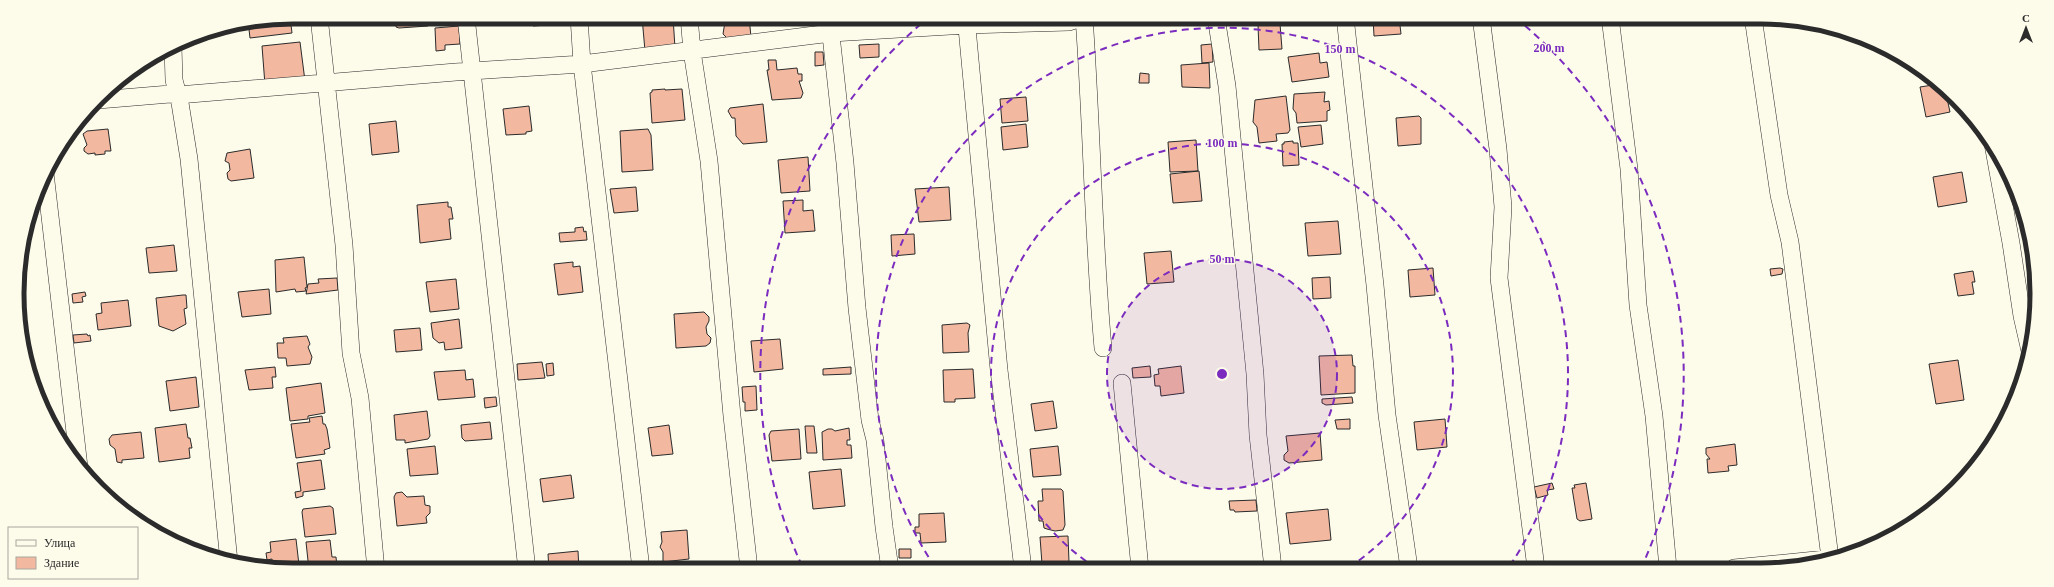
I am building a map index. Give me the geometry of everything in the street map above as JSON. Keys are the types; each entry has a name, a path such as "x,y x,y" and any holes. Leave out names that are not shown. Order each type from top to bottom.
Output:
{"street":[{"path":"320,24 344,245 351,353 361,401 375,563"},
{"path":"466,24 468,50 472,72 526,563"},
{"path":"579,24 582,64 640,563"},
{"path":"690,24 692,51 709,161 732,416 748,563"},
{"path":"107,100 178,96 582,64 692,51 830,25 864,24"},
{"path":"966,24 999,370 1022,563"},
{"path":"1085,24 1091,106 1096,268 1103,348"},
{"path":"1217,24 1228,94 1255,374 1258,435 1272,563"},
{"path":"1346,24 1376,286 1387,415 1408,563"},
{"path":"1482,24 1498,149 1503,207 1499,278 1535,563"},
{"path":"1611,24 1629,169 1638,306 1654,416 1668,563"},
{"path":"1753,24 1779,195 1790,242 1830,554"},
{"path":"830,25 845,163 859,323 870,420 875,440 889,563"},
{"path":"173,52 174,80 189,159 229,555"},
{"path":"1997,164 2027,336"},
{"path":"47,186 78,455"},
{"path":"1122,383 1139,563"}],"building":[{"path":"291,24 292,33 250,38 249,28"},
{"path":"396,24 428,24 428,26 399,28 396,27"},
{"path":"533,24 551,24 548,25 533,26"},
{"path":"643,24 673,24 675,48 645,51"},
{"path":"725,24 750,24 751,37 727,38 723,34"},
{"path":"1280,24 1282,49 1259,50 1258,25"},
{"path":"1373,24 1400,24 1401,34 1374,36"},
{"path":"459,26 460,44 445,45 445,50 436,51 435,28"},
{"path":"300,42 305,81 265,85 262,46"},
{"path":"879,44 879,57 860,58 859,45"},
{"path":"1212,44 1213,62 1202,63 1201,45"},
{"path":"815,52 823,52 824,65 815,66"},
{"path":"1319,53 1320,63 1327,62 1329,77 1292,82 1288,57"},
{"path":"768,60 776,60 777,70 797,68 798,74 802,74 802,81 799,81 803,93 801,98 772,100 767,70 769,70"},
{"path":"1209,63 1210,88 1182,87 1181,65"},
{"path":"1140,73 1149,74 1149,83 1139,83"},
{"path":"1931,85 1947,100 1950,112 1926,117 1920,87"},
{"path":"682,89 685,120 652,123 650,93 652,90"},
{"path":"1325,92 1324,102 1329,101 1330,110 1327,111 1327,121 1297,123 1296,113 1293,109 1294,94"},
{"path":"1286,96 1290,130 1288,133 1276,134 1277,141 1259,143 1257,127 1253,122 1255,100"},
{"path":"1026,97 1028,121 1002,123 1000,99"},
{"path":"763,104 767,142 743,144 736,136 735,118 732,118 728,111 730,108"},
{"path":"529,106 532,131 526,132 526,134 506,135 503,109"},
{"path":"1419,116 1421,118 1421,144 1398,146 1396,118"},
{"path":"396,121 399,152 372,155 369,124"},
{"path":"1026,124 1028,147 1003,150 1001,127"},
{"path":"1321,125 1323,144 1301,147 1298,127"},
{"path":"108,129 111,151 105,151 105,154 95,155 95,153 88,154 84,151 84,148 87,145 83,134 87,131"},
{"path":"648,129 651,135 653,170 622,172 620,131"},
{"path":"1196,140 1198,171 1170,172 1168,142"},
{"path":"1293,141 1293,143 1298,143 1299,165 1283,166 1282,144 1284,144 1284,142"},
{"path":"250,149 254,178 231,181 228,179 227,173 230,170 229,163 225,161 227,153"},
{"path":"808,157 810,191 781,193 778,160"},
{"path":"1199,171 1202,201 1173,203 1170,174"},
{"path":"1962,172 1967,202 1938,207 1933,177"},
{"path":"636,187 638,211 614,213 610,189"},
{"path":"949,187 951,220 919,222 915,189"},
{"path":"803,200 803,211 813,210 815,231 785,233 783,201"},
{"path":"448,202 448,207 451,207 453,219 449,219 451,239 420,243 417,205"},
{"path":"1338,221 1341,254 1308,256 1305,223"},
{"path":"583,227 584,232 586,231 587,240 560,242 559,233 575,232 575,228"},
{"path":"914,234 915,254 892,256 891,235"},
{"path":"174,245 177,271 149,273 146,248"},
{"path":"1171,251 1174,282 1147,284 1144,253"},
{"path":"304,257 307,287 305,288 306,291 296,292 295,289 276,292 275,260"},
{"path":"573,262 573,267 580,266 583,292 558,295 554,264"},
{"path":"1433,268 1435,295 1410,297 1408,270"},
{"path":"1770,269 1783,269 1782,274 1771,276"},
{"path":"1973,271 1975,282 1972,282 1974,294 1958,296 1954,274"},
{"path":"1330,277 1331,298 1313,299 1312,278"},
{"path":"337,278 338,290 306,294 308,284 319,283 318,279"},
{"path":"456,279 459,309 430,312 426,282"},
{"path":"269,289 271,314 242,317 238,292"},
{"path":"85,292 86,296 82,297 83,302 73,303 72,294"},
{"path":"186,295 187,308 184,309 186,324 173,331 159,326 156,298"},
{"path":"128,300 131,326 98,330 96,314 102,313 101,303"},
{"path":"704,312 709,317 706,327 707,334 711,338 710,343 706,346 676,348 674,314"},
{"path":"459,319 462,348 445,350 444,342 439,343 433,338 431,323"},
{"path":"967,323 970,325 968,333 969,352 943,353 942,325"},
{"path":"420,328 422,350 396,352 394,330"},
{"path":"87,334 88,336 90,335 91,341 74,343 73,335"},
{"path":"307,336 310,344 308,347 312,357 310,364 287,366 286,358 278,358 277,343 284,343 283,338"},
{"path":"780,339 783,369 754,372 751,341"},
{"path":"1352,355 1353,366 1355,366 1355,393 1321,395 1319,356"},
{"path":"1958,360 1964,400 1936,404 1929,364"},
{"path":"542,362 545,378 518,380 517,364"},
{"path":"553,363 554,375 547,376 546,364"},
{"path":"1150,366 1151,377 1133,378 1132,368"},
{"path":"1181,366 1184,393 1161,396 1160,386 1155,386 1154,375 1159,374 1158,369"},
{"path":"275,367 276,377 272,377 273,388 249,390 245,370"},
{"path":"851,367 851,374 823,375 823,369"},
{"path":"973,369 975,398 955,399 955,402 944,402 943,370"},
{"path":"465,370 466,380 473,379 475,397 438,400 434,372"},
{"path":"196,377 199,407 170,411 166,381"},
{"path":"321,383 325,413 308,416 308,419 290,421 286,388"},
{"path":"756,386 757,410 745,411 742,387"},
{"path":"496,397 497,406 485,408 484,398"},
{"path":"1352,397 1353,403 1326,405 1322,403 1322,399"},
{"path":"1053,401 1057,428 1035,431 1031,404"},
{"path":"427,411 430,436 428,439 405,443 405,440 396,440 394,415"},
{"path":"322,416 323,424 325,424 327,429 330,448 324,450 325,454 296,458 291,424 310,422 309,418"},
{"path":"1350,419 1350,429 1337,429 1335,420"},
{"path":"1445,419 1447,447 1417,450 1414,422"},
{"path":"490,422 492,439 465,441 462,438 461,425"},
{"path":"186,424 188,438 190,438 192,448 189,448 190,458 159,462 155,428"},
{"path":"669,425 673,454 652,456 648,428"},
{"path":"805,426 814,426 817,453 807,453"},
{"path":"849,428 850,440 847,440 847,445 851,445 852,458 823,460 822,432 828,429 835,431"},
{"path":"799,429 801,459 772,461 769,435 771,431"},
{"path":"141,432 144,458 122,460 122,463 117,462 115,449 110,445 109,439 112,435"},
{"path":"1320,433 1322,460 1289,463 1284,460 1284,455 1288,451 1286,436"},
{"path":"1735,444 1737,465 1728,466 1729,471 1708,473 1707,459 1710,459 1706,454 1706,448"},
{"path":"435,446 438,474 410,476 407,449"},
{"path":"1058,446 1061,475 1033,477 1030,449"},
{"path":"321,460 325,489 303,492 303,496 296,498 295,492 301,491 297,463"},
{"path":"841,469 845,506 813,509 809,472"},
{"path":"571,475 574,498 543,502 540,479"},
{"path":"1552,483 1554,489 1547,490 1548,495 1537,498 1534,487"},
{"path":"1586,483 1592,519 1580,521 1577,519 1572,488 1575,488 1574,485"},
{"path":"1042,489 1061,489 1063,491 1065,525 1063,530 1055,531 1044,528 1043,521 1039,521 1038,501 1043,501"},
{"path":"402,492 407,497 424,496 425,505 430,506 430,513 426,517 427,523 397,526 394,497 396,493"},
{"path":"1256,500 1257,511 1235,512 1234,510 1230,510 1229,501"},
{"path":"330,506 333,508 336,534 305,537 302,512 303,509"},
{"path":"1328,509 1331,540 1290,544 1286,513"},
{"path":"944,513 946,542 921,543 920,533 915,533 915,527 919,527 919,514"},
{"path":"687,530 689,559 663,562 663,552 660,547 662,542 661,532"},
{"path":"1068,536 1069,562 1042,563 1040,537"},
{"path":"296,539 299,563 272,562 272,559 267,560 266,553 271,552 270,542"},
{"path":"330,540 332,557 336,557 337,563 308,563 306,542"},
{"path":"899,549 911,549 911,558 899,558"},
{"path":"578,551 579,563 549,563 548,554"}]}
